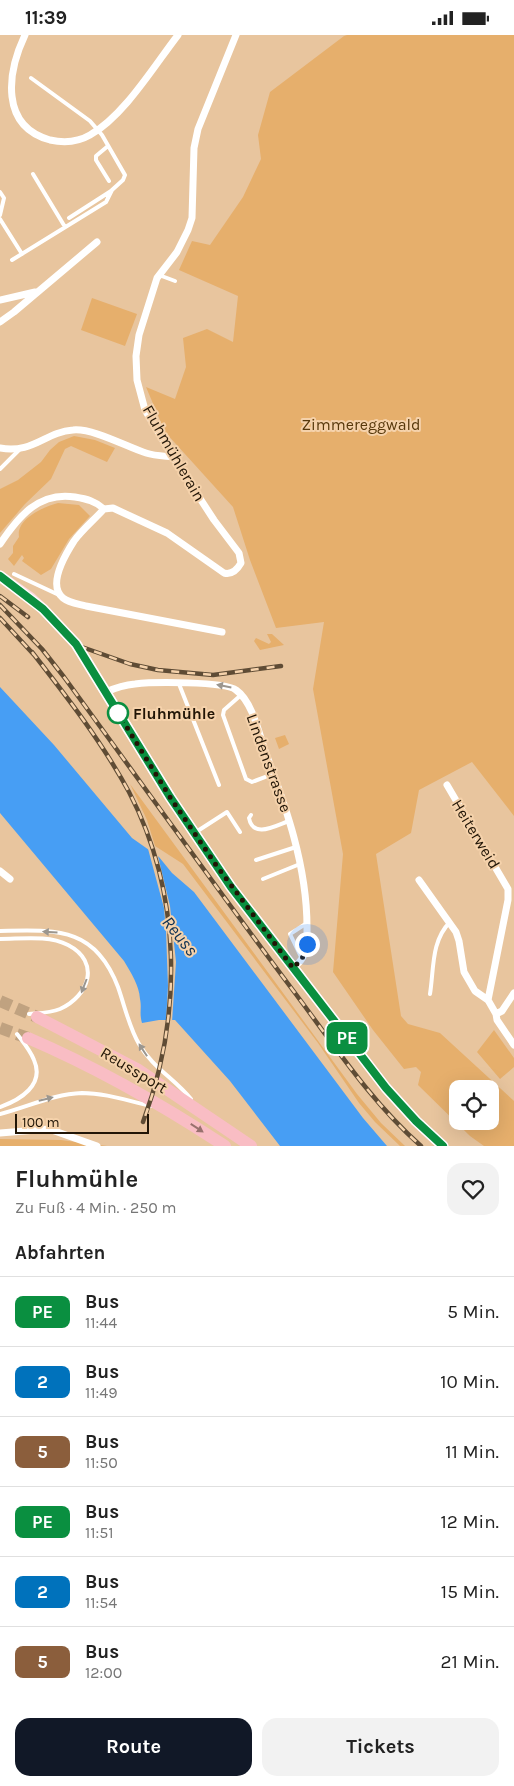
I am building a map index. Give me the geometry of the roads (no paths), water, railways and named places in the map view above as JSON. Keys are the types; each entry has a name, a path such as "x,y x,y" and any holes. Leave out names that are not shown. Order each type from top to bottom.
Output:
{"highway":[{"name":"Reussport","path":"33,1015 137,1069 251,1146"},
{"path":"22,1036 56,1050 127,1085 169,1109 225,1146"}],"main road":[{"path":"0,576 31,598 63,628 81,651 133,739 231,887 386,1088 416,1121 443,1146"}],"street":[{"path":"25,35 12,68 10,82 11,102 21,122 36,135 54,141 75,141 98,130 118,112 178,35"},
{"name":"Fluhmühlerain","path":"0,544 23,514 44,499 59,496 76,497 91,500 104,509 113,508 167,533 224,573 230,574 241,563 239,553 214,521 145,410 136,380 137,345 154,285 159,275 177,252 192,218 194,148 198,129 236,35"},
{"path":"0,322 97,242"},
{"path":"0,300 38,292"},
{"path":"0,448 18,449 30,446 64,431 82,430 153,456 173,457"},
{"path":"104,509 74,541 57,575 56,584 61,596 69,601 86,606 222,633"},
{"name":"Lindenstrasse","path":"106,692 134,684 188,683 224,685 231,687 241,695 254,719 273,773 289,821 304,880 307,944 302,959"},
{"name":"Heiterweid","path":"447,785 508,889 508,901 488,1000"},
{"path":"0,871 10,879"},
{"path":"419,880 450,922 459,941 464,972 475,991 488,1000 496,1014 497,1020 514,1045"},
{"path":"293,968 302,959"},
{"path":"496,1014 502,1011 514,993"},
{"path":"0,1133 49,1129 97,1146"}],"lane":[{"path":"31,78 90,121 98,130 125,175 120,185 69,218"},
{"path":"108,146 96,156 96,160 109,181"},
{"path":"32,174 65,227"},
{"path":"12,260 106,202 112,191"},
{"path":"0,192 4,198 0,217 22,254"},
{"path":"159,275 175,281"},
{"path":"0,469 18,449"},
{"path":"14,574 61,596"},
{"path":"179,684 219,785"},
{"path":"241,695 224,710 223,715 246,779 252,782 273,773"},
{"path":"194,833 227,812 240,832"},
{"path":"251,815 249,818 250,823 259,830 265,830 289,821"},
{"path":"256,860 296,847"},
{"path":"263,879 300,864"},
{"path":"430,994 436,944 439,935 450,922"},
{"path":"302,959 290,934 307,923"},
{"path":"0,931 58,932 71,935 89,944 109,967 131,1027 142,1050 154,1065 182,1089 200,1111"},
{"path":"0,939 43,939 59,942 75,949 84,961 88,974 85,989 81,995 54,1011 33,1015"},
{"path":"0,1107 22,1097 28,1092 36,1079 37,1073 34,1060 22,1036"},
{"path":"0,1115 39,1101 67,1095 97,1094 169,1109"}],"water":[{"name":"Reuss","path":"0,687 54,745 132,838 159,857 172,873 194,892 363,1118 387,1146 280,1146 230,1081 175,1020 142,1023 138,989 124,961 0,813"}],"tunnel":[{"path":"0,1001 37,1017"},
{"path":"0,1028 28,1038"}],"railway":[{"path":"0,596 28,617"},
{"path":"0,605 42,649 64,677 352,1071 402,1129 421,1146"},
{"path":"0,618 36,657"},
{"path":"79,646 130,664 158,670 213,675 281,666"},
{"path":"32,652 84,720 119,773 146,831 159,872 167,913 171,955 170,997 165,1040 156,1081 143,1122"}],"place":[{"name":"Fluhmühle","path":"118,713"}],"park label":[{"name":"Zimmereggwald","path":"361,424"}]}
